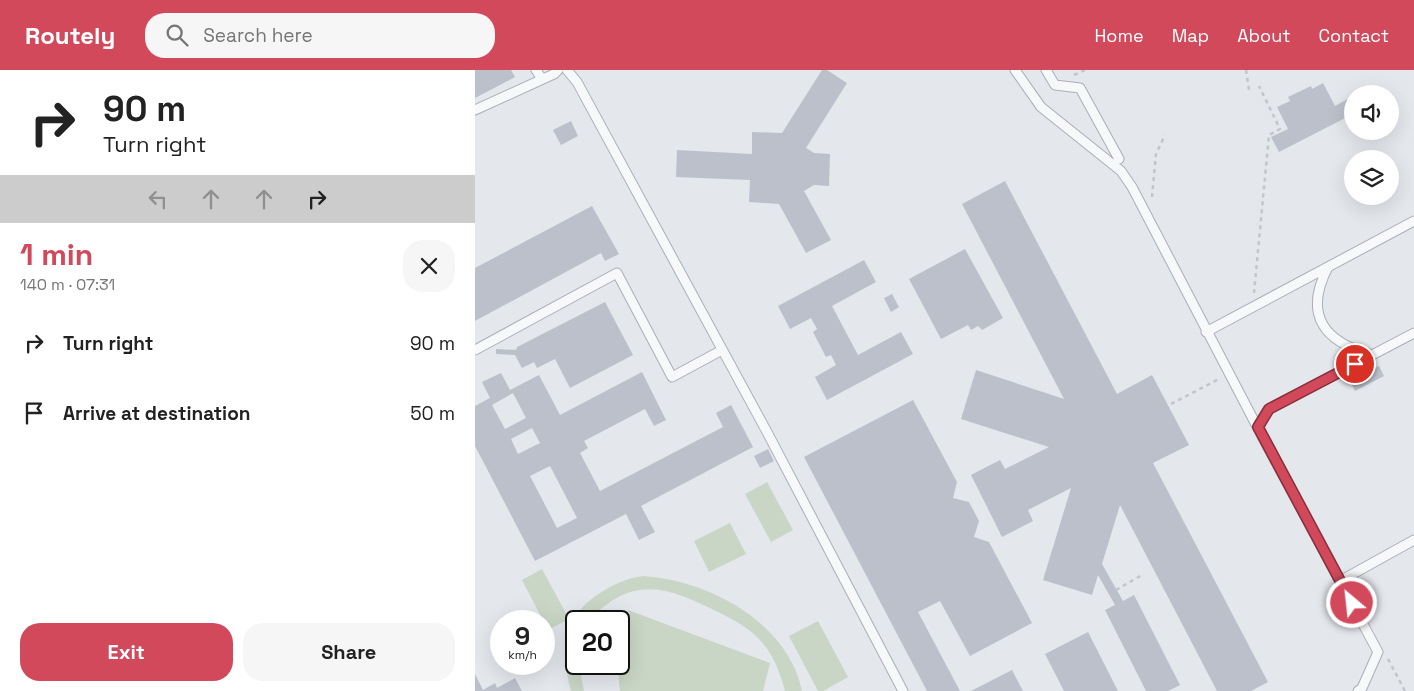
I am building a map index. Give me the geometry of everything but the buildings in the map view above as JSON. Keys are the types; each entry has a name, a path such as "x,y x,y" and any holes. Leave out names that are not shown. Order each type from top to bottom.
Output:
{"lane":[{"path":"536,70 542,80"},
{"path":"475,110 542,80 558,70"},
{"path":"567,70 577,82 774,444 903,691"},
{"path":"1015,70 1041,107 1121,171 1132,187 1206,332 1378,652 1359,691"},
{"path":"1046,70 1055,85 1080,88 1119,159"},
{"path":"1206,332 1414,222"},
{"path":"1328,267 1320,283 1318,301 1322,326 1338,341 1359,352 1372,355"},
{"path":"475,350 617,273 671,377 722,350"},
{"path":"1258,427 1269,409 1414,334"},
{"path":"1340,581 1413,544"}],"path":[{"path":"1247,70 1249,90"},
{"path":"1252,307 1269,135 1279,129 1259,86"},
{"path":"1149,220 1156,154 1165,135"},
{"path":"1171,404 1229,374"},
{"path":"1116,590 1142,574"}],"green space":[{"path":"767,482 793,530 771,542 745,494"},
{"path":"730,523 746,554 709,572 694,541"},
{"path":"542,569 565,612 565,621 555,626 555,610 538,610 522,580"},
{"path":"637,577 668,579 693,586 718,596 742,609 763,625 780,644 794,666 802,691 785,691 772,656 754,635 723,614 691,599 666,591 654,589 641,590 615,599 600,610 580,610 587,602 610,587"},
{"path":"630,611 770,663 763,691 620,691 619,675 630,675"},
{"path":"818,621 848,677 823,691 818,691 789,636"},
{"path":"581,675 584,691 571,691 568,676"}],"route":[{"path":"1352,603 1258,427 1269,409 1355,364"}]}
